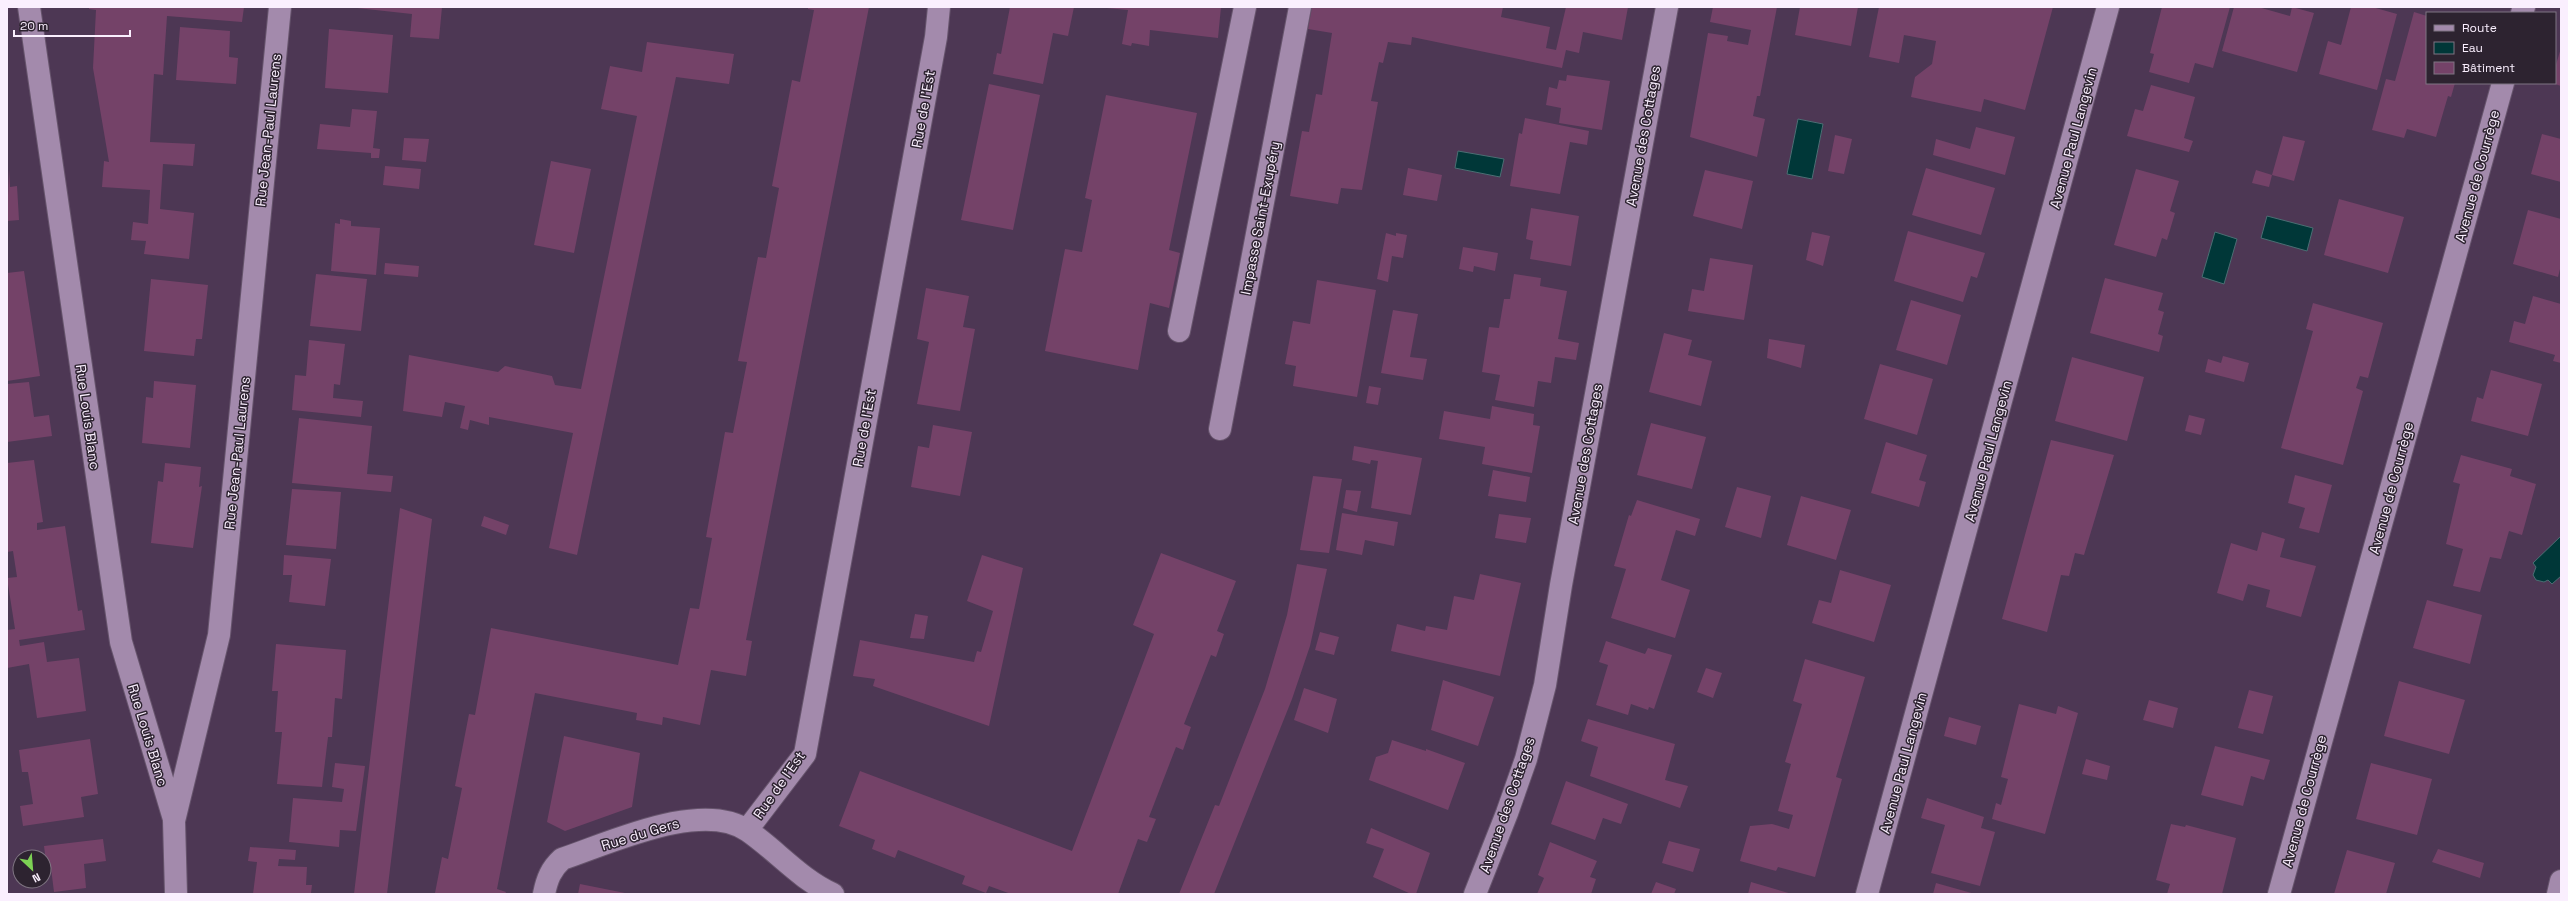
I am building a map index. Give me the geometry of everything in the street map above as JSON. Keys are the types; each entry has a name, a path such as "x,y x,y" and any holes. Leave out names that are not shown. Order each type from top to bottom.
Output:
{"street":[{"name":"Rue Louis Blanc","path":"29,7 121,642 174,821"},
{"name":"Rue Jean-Paul Laurens","path":"176,894 174,821 219,635 280,7"},
{"name":"Rue de l'Est","path":"747,830 805,754 935,44 939,7"},
{"path":"1180,331 1245,7"},
{"name":"Impasse Saint-Exupéry","path":"1220,428 1300,7"},
{"name":"Avenue des Cottages","path":"1475,894 1508,813 1526,759 1545,685 1562,577 1667,7"},
{"name":"Avenue Paul Langevin","path":"1867,894 2108,7"},
{"name":"Avenue de Courrège","path":"2279,894 2502,84"},
{"name":"Rue du Gers","path":"544,894 547,881 554,867 562,859 654,828 686,820 724,819 747,830 817,887 833,894"},
{"path":"2558,894 2561,881"}],"water":[{"path":"1798,119 1823,124 1812,179 1787,174"},
{"path":"1458,151 1504,159 1500,177 1455,168"},
{"path":"2267,216 2313,228 2307,251 2261,238"},
{"path":"2215,232 2237,239 2224,284 2202,277"},
{"path":"2561,536 2561,576 2552,584 2548,580 2544,582 2536,580 2533,575 2536,567 2533,563"}],"building":[{"path":"89,7 244,7 242,22 167,16 163,75 154,74 150,142 195,144 193,166 163,164 160,209 194,213 189,259 144,254 146,241 131,240 133,222 148,224 150,190 102,187 104,161 109,162 93,68 96,10 89,9"},
{"path":"348,7 442,7 439,39 410,37 412,14"},
{"path":"808,7 869,7 746,640 752,641 746,676 711,670 700,725 663,717 662,725 636,720 637,713 535,693 497,889 506,892 505,894 435,893 442,857 448,859 462,788 455,786 469,714 475,715 491,628 678,665 690,608 699,609 712,538 706,537 725,432 733,433 747,362 738,361 758,257 766,258 779,188 772,186 792,80 800,82 814,10 808,9"},
{"path":"1010,7 1074,7 1068,36 1053,33 1043,84 993,74 997,53 1001,54"},
{"path":"1096,7 1221,7 1218,38 1150,30 1149,46 1132,43 1131,46 1122,44 1128,10"},
{"path":"1312,7 1503,7 1501,17 1550,27 1546,48 1556,50 1566,7 1628,7 1622,40 1583,32 1579,53 1566,50 1562,68 1412,37 1411,45 1388,42 1383,63 1379,62 1371,101 1378,102 1362,190 1341,188 1338,204 1290,196 1302,131 1309,132 1316,94 1322,95 1332,33 1308,29"},
{"path":"1713,7 1777,7 1760,96 1757,96 1753,116 1765,119 1757,157 1690,137 1708,33 1728,36 1727,41 1748,45 1751,30 1710,22"},
{"path":"1800,7 1858,7 1851,46 1795,35"},
{"path":"1879,7 2053,7 2025,110 1984,99 1981,112 1911,97 1915,77 1932,64 1936,41 1904,35 1899,63 1869,57"},
{"path":"2162,7 2230,7 2213,68 2195,63 2189,83 2149,72 2154,54 2150,53"},
{"path":"2234,7 2258,7 2290,16 2292,7 2314,13 2297,72 2222,51"},
{"path":"2351,7 2372,7 2397,14 2377,90 2319,74 2328,41 2341,45"},
{"path":"2414,12 2426,16 2426,84 2455,84 2451,97 2448,96 2436,137 2407,129 2404,138 2372,130 2386,79 2395,81"},
{"path":"180,27 230,31 229,57 238,58 236,84 176,80"},
{"path":"329,29 393,35 388,93 325,88"},
{"path":"647,42 734,54 729,84 676,77 577,555 549,548 573,433 489,417 489,425 470,420 468,430 460,428 465,406 445,402 442,417 403,411 409,355 498,372 505,366 552,376 555,385 581,389 637,116 601,109 610,66 642,72"},
{"path":"2561,48 2561,86 2555,84 2556,65"},
{"path":"1567,75 1610,81 1602,130 1559,123 1561,108 1546,105 1549,87 1557,89 1559,80 1566,81"},
{"path":"989,84 1040,95 1013,230 961,220"},
{"path":"2151,85 2195,97 2184,138 2193,141 2189,152 2127,136 2135,109 2143,111"},
{"path":"1106,95 1197,113 1169,250 1180,253 1169,308 1150,303 1138,370 1045,351 1065,249 1082,252 1092,200 1085,198"},
{"path":"352,109 377,111 373,148 380,149 379,158 371,158 371,153 317,149 320,124 350,127"},
{"path":"1525,118 1589,131 1587,145 1570,142 1560,194 1510,186 1519,133 1522,134"},
{"path":"1976,127 2015,137 2005,175 1933,155 1936,139 1970,149"},
{"path":"2542,134 2561,139 2561,182 2531,174"},
{"path":"1835,135 1852,139 1844,174 1828,171"},
{"path":"2283,136 2305,141 2294,181 2272,175"},
{"path":"404,138 429,139 426,162 402,160"},
{"path":"551,161 591,169 574,253 534,245"},
{"path":"385,166 421,169 419,189 383,185"},
{"path":"1408,168 1442,175 1437,201 1403,195"},
{"path":"1926,168 1995,188 1981,235 1912,215"},
{"path":"2136,169 2179,181 2170,211 2175,213 2167,240 2162,238 2156,257 2114,245"},
{"path":"9,170 10,187 17,186 19,220 7,221"},
{"path":"1705,170 1753,181 1742,229 1693,216"},
{"path":"2256,170 2272,175 2269,187 2252,183"},
{"path":"2339,199 2404,217 2388,273 2324,255"},
{"path":"1531,208 1579,216 1571,266 1530,259 1533,241 1526,239"},
{"path":"2528,210 2561,219 2561,265 2558,277 2513,264"},
{"path":"340,219 351,221 351,226 380,228 376,275 331,271 335,223 340,224"},
{"path":"1908,231 1985,253 1977,278 1971,276 1963,302 1894,281"},
{"path":"1812,232 1830,236 1823,266 1806,260"},
{"path":"1386,233 1396,236 1396,233 1407,235 1403,258 1392,256 1388,282 1377,279"},
{"path":"1463,247 1498,253 1495,271 1474,266 1473,272 1459,269"},
{"path":"1710,258 1753,265 1744,320 1688,311 1692,289 1704,291"},
{"path":"385,263 419,266 418,277 384,274"},
{"path":"24,271 40,376 7,381 7,273"},
{"path":"316,274 367,279 361,331 310,326"},
{"path":"1514,274 1541,278 1540,286 1567,291 1558,339 1579,343 1576,360 1555,357 1551,383 1538,381 1534,407 1495,400 1500,375 1482,372 1489,327 1499,328 1504,299 1510,299"},
{"path":"2105,278 2163,293 2158,310 2164,312 2158,334 2163,336 2159,352 2090,333"},
{"path":"151,279 208,285 202,339 196,339 194,356 144,351"},
{"path":"1317,280 1376,290 1357,397 1293,386 1296,366 1285,364 1293,321 1310,324"},
{"path":"926,288 969,296 963,327 975,329 960,411 917,404 929,342 917,339"},
{"path":"2533,296 2561,304 2561,363 2553,361 2555,355 2509,342 2514,321 2525,324"},
{"path":"1911,300 1961,315 1947,365 1896,350"},
{"path":"2313,303 2383,323 2368,378 2360,376 2356,388 2363,391 2343,465 2281,448 2313,331 2306,329"},
{"path":"1393,310 1418,314 1410,357 1427,359 1423,380 1381,373"},
{"path":"1664,333 1692,340 1688,355 1712,361 1701,406 1649,392"},
{"path":"1769,339 1805,345 1801,368 1767,358"},
{"path":"309,340 345,344 340,385 334,384 333,398 363,401 361,417 292,410 295,375 306,376"},
{"path":"2223,356 2249,363 2244,382 2205,372 2208,359 2221,363"},
{"path":"2072,357 2144,377 2127,441 2055,421"},
{"path":"1880,364 1933,379 1917,435 1864,419"},
{"path":"2491,370 2542,384 2528,436 2471,421 2477,397 2483,399"},
{"path":"154,381 196,385 190,448 142,443 146,397 153,398"},
{"path":"29,382 34,417 49,415 52,436 7,442 7,384"},
{"path":"1369,386 1381,388 1378,405 1366,403"},
{"path":"1492,406 1534,414 1533,425 1540,426 1532,473 1482,464 1485,447 1439,439 1444,411 1490,419"},
{"path":"2189,415 2205,419 2201,435 2185,431"},
{"path":"299,418 372,426 367,474 393,476 391,492 292,483"},
{"path":"1651,423 1706,437 1692,489 1637,475"},
{"path":"933,425 972,432 960,496 911,487 918,446 929,448"},
{"path":"2051,440 2114,455 2084,555 2075,553 2069,576 2061,575 2047,632 2002,619"},
{"path":"1886,442 1927,455 1919,480 1926,482 1919,507 1871,493"},
{"path":"1354,446 1422,458 1411,515 1371,508 1378,461 1371,460 1370,464 1352,460"},
{"path":"2461,455 2512,469 2510,476 2536,484 2522,535 2509,531 2501,559 2490,557 2480,592 2453,586 2463,549 2446,544 2460,484 2453,482"},
{"path":"34,460 43,522 37,523 37,530 65,526 78,611 82,610 85,630 19,640 20,646 44,642 47,662 79,658 86,711 37,718 29,664 7,668 7,630 15,629 7,578 17,577 13,551 7,552 7,463"},
{"path":"165,463 201,467 199,487 202,486 193,548 151,543 158,481 163,482"},
{"path":"1493,470 1530,477 1526,502 1488,496"},
{"path":"2295,475 2332,485 2319,533 2299,528 2305,508 2288,503"},
{"path":"1313,476 1342,479 1329,553 1300,550"},
{"path":"1737,487 1771,496 1761,538 1725,527"},
{"path":"292,489 341,492 336,549 286,545"},
{"path":"1346,490 1361,491 1357,512 1343,508"},
{"path":"1801,496 1851,510 1836,560 1787,545"},
{"path":"1637,500 1700,519 1695,536 1676,530 1661,580 1690,590 1675,638 1611,618 1626,569 1614,566 1629,515 1631,516"},
{"path":"400,508 432,519 387,894 354,894"},
{"path":"1342,513 1398,522 1394,546 1365,540 1362,555 1336,550"},
{"path":"1499,514 1531,518 1526,543 1495,538"},
{"path":"484,516 509,525 506,535 481,526"},
{"path":"2262,532 2285,539 2280,557 2316,566 2301,617 2266,607 2270,590 2248,584 2243,601 2217,593 2231,543 2257,551"},
{"path":"1161,553 1236,581 1217,631 1224,634 1216,657 1211,655 1184,724 1191,727 1183,750 1176,747 1149,817 1156,819 1147,842 1138,839 1118,894 1011,894 989,886 986,893 962,884 965,876 898,850 895,858 872,849 875,840 839,826 860,771 1072,851 1154,634 1133,625"},
{"path":"284,555 331,559 325,606 289,602 292,575 283,575"},
{"path":"982,555 1023,568 989,726 873,686 875,679 853,676 860,640 974,662 977,651 981,652 993,611 967,601"},
{"path":"1297,564 1327,569 1310,646 1292,699 1214,894 1179,894 1215,805 1219,806 1265,689 1287,615"},
{"path":"1840,570 1891,585 1874,642 1812,623 1819,600 1831,603"},
{"path":"1480,574 1521,583 1500,676 1391,651 1397,624 1425,631 1426,626 1447,630 1454,596 1474,600"},
{"path":"2427,600 2482,615 2470,664 2413,648"},
{"path":"915,614 928,616 924,639 910,638"},
{"path":"1320,632 1339,637 1334,655 1315,650"},
{"path":"1606,641 1645,654 1648,648 1672,655 1654,709 1649,707 1648,710 1631,704 1628,715 1596,705 1608,665 1599,662"},
{"path":"276,644 346,650 342,699 335,698 332,737 328,737 322,787 277,784 282,732 275,732 278,691 272,691"},
{"path":"1805,659 1865,677 1836,777 1842,779 1815,877 1778,867 1776,871 1740,861 1750,826 1772,824 1789,829 1793,815 1778,811 1791,764 1785,762 1802,704 1793,701"},
{"path":"1706,668 1722,673 1713,698 1697,692"},
{"path":"1443,680 1494,697 1478,746 1431,730"},
{"path":"2399,681 2465,700 2449,754 2384,736"},
{"path":"1304,688 1337,699 1328,733 1294,720"},
{"path":"2249,690 2273,696 2263,734 2238,728"},
{"path":"2149,700 2178,708 2173,728 2143,720"},
{"path":"2019,704 2056,714 2058,706 2078,713 2045,834 1992,819 1996,803 2001,805 2008,779 2001,777"},
{"path":"1949,717 1981,726 1976,745 1944,736"},
{"path":"1588,719 1675,744 1665,780 1688,786 1680,808 1590,776 1598,747 1581,741"},
{"path":"564,736 640,753 632,807 565,831 547,822"},
{"path":"90,739 98,794 81,797 84,817 23,826 20,806 33,804 28,772 22,772 19,750"},
{"path":"1392,740 1426,751 1426,749 1465,763 1448,810 1369,780 1376,757 1388,753"},
{"path":"2215,746 2270,760 2264,780 2251,776 2243,806 2201,795"},
{"path":"2086,759 2110,766 2107,780 2082,774"},
{"path":"335,763 365,766 356,831 340,830 339,847 289,842 293,798 342,802 344,789 332,787"},
{"path":"2371,763 2432,779 2417,835 2356,819"},
{"path":"1566,781 1628,804 1621,824 1603,818 1595,840 1551,824"},
{"path":"1927,798 1984,817 1981,828 1995,832 1980,886 1931,873 1945,825 1921,818"},
{"path":"2171,824 2185,827 2186,825 2236,838 2222,894 2167,894 2170,884 2156,880"},
{"path":"1371,828 1430,853 1416,894 1411,894 1373,877 1384,849 1366,843"},
{"path":"103,839 106,861 84,864 86,888 54,892 52,876 52,849 44,849 44,846"},
{"path":"1669,841 1700,849 1693,872 1662,863"},
{"path":"1550,842 1597,861 1590,877 1596,879 1591,894 1537,894 1544,878 1538,875"},
{"path":"250,847 296,850 295,860 279,859 278,866 307,867 306,885 312,885 311,893 253,894 257,862 248,861"},
{"path":"2438,849 2484,863 2480,878 2432,862"},
{"path":"2347,850 2395,863 2386,894 2334,894"},
{"path":"1656,882 1676,889 1674,894 1651,894"},
{"path":"1751,882 1792,894 1748,894"},
{"path":"1936,883 1975,894 1933,894"},
{"path":"580,884 625,893 578,894"}]}
